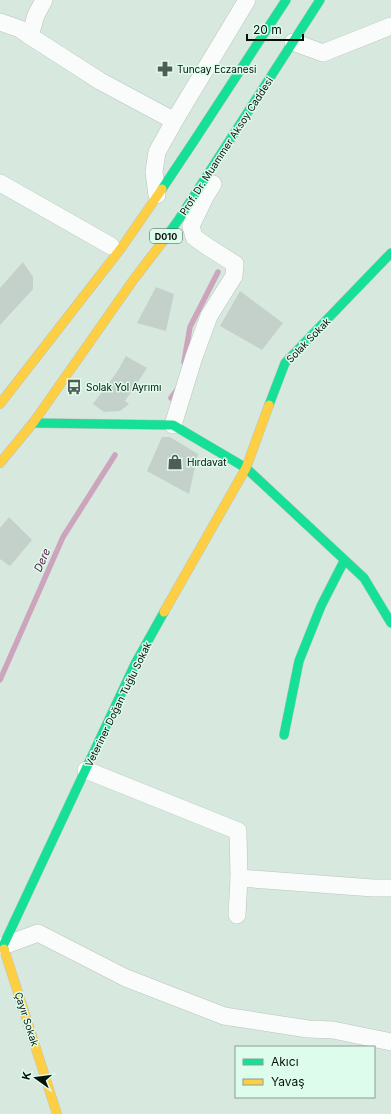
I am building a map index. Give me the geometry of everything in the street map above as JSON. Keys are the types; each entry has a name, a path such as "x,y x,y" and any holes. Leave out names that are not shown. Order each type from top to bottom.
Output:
{"main road":[{"name":"D010","path":"0,404 122,247 194,141 286,0"},
{"name":"Prof. Dr. Muammer Aksoy Caddesi","path":"0,462 33,423 134,279 179,219 320,0"},
{"path":"134,213 141,206 154,198"},
{"path":"104,270 104,262 107,252 114,242"},
{"name":"Solak Sokak","path":"246,468 285,364 391,253"},
{"path":"33,423 173,425 246,468 344,561 364,578 391,623"},
{"name":"Veteriner Doğan Tuğlu Sokak","path":"2,946 135,664 246,468"},
{"path":"284,735 299,661 321,606 344,561"},
{"name":"Çayır Sokak","path":"2,946 57,1114"}],"street":[{"path":"30,36 36,14 44,0"},
{"path":"154,198 154,172 156,156 176,118 247,0"},
{"path":"0,22 20,29 100,81 169,118 176,118"},
{"path":"293,42 323,53 391,26"},
{"path":"173,425 194,357 209,316 234,276 235,264 194,237 191,226 205,197 223,167 247,113"},
{"path":"0,183 114,242"},
{"path":"86,770 238,831 239,878 237,915"},
{"path":"239,878 391,888"},
{"path":"2,946 38,933 126,978 224,1016 308,1029 333,1030 391,1042"}],"building":[{"path":"23,262 33,277 33,289 0,325 0,288"},
{"path":"156,287 174,294 166,331 137,323"},
{"path":"240,291 283,323 262,350 220,326"},
{"path":"126,356 147,368 125,401 129,404 120,411 104,412 93,404 117,372"},
{"path":"162,437 170,437 198,454 189,494 147,471"},
{"path":"9,517 32,540 10,566 0,559 0,528"}],"waterway":[{"name":"Dere","path":"184,362 190,327 218,272"},
{"name":"Dere","path":"171,398 177,390"},
{"name":"Dere","path":"0,680 63,537 115,455"}],"traffic: fast":[{"path":"162,189 286,0"},
{"path":"164,240 320,0"},
{"path":"269,405 285,363 391,253"},
{"path":"33,423 173,425 246,468 364,578 391,623"},
{"path":"284,735 299,661 321,606 344,561"},
{"path":"4,949 3,946 135,664 164,612"}],"traffic: slow":[{"path":"0,404 122,247 162,189"},
{"path":"0,463 33,423 134,279 164,240"},
{"path":"164,612 246,468 269,405"},
{"path":"4,949 57,1114"}],"place":[{"name":"Tuncay Eczanesi","path":"165,69"},
{"name":"Solak Yol Ayrımı","path":"74,387"},
{"name":"Hırdavat","path":"175,462"}]}
